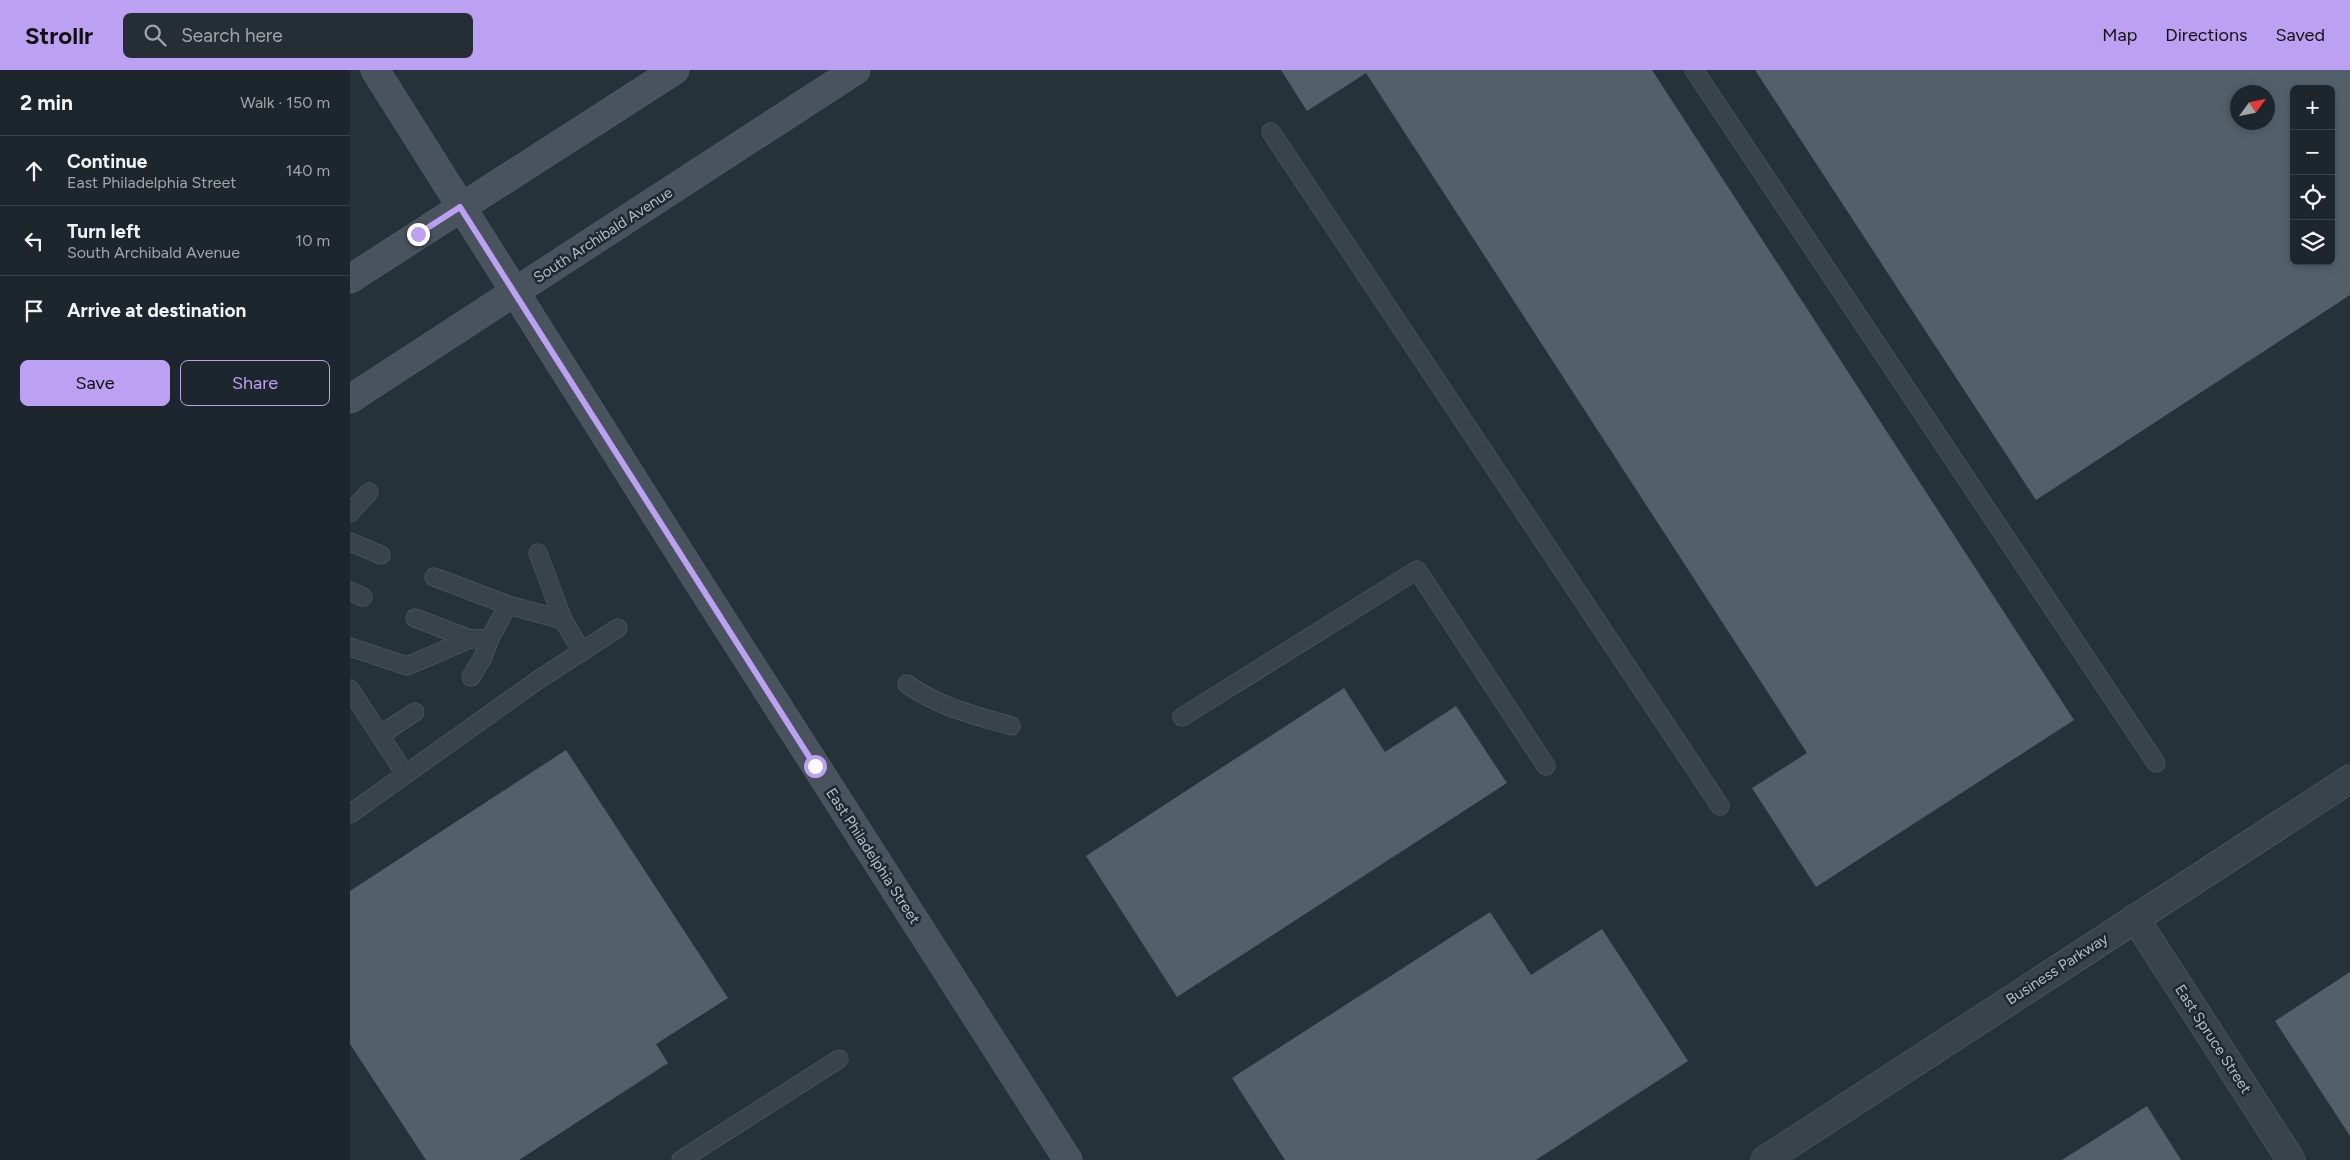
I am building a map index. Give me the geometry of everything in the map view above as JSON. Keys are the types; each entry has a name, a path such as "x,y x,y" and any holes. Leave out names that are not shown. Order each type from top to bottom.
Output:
{"street":[{"name":"East Philadelphia Street","path":"375,70 460,207 1068,1160"},
{"path":"350,279 675,70"},
{"name":"South Archibald Avenue","path":"350,399 856,70"},
{"name":"Business Parkway","path":"1765,1160 2350,779"},
{"name":"East Spruce Street","path":"2136,918 2291,1160"}],"lane":[{"path":"1694,70 2156,762"},
{"path":"1271,132 1720,806"},
{"path":"350,513 370,492"},
{"path":"350,542 380,555"},
{"path":"538,553 564,620 582,652"},
{"path":"1182,718 1417,570 1546,766"},
{"path":"434,577 508,605 564,620"},
{"path":"471,677 483,657 490,638 508,605"},
{"path":"415,618 470,639"},
{"path":"350,814 538,680 618,628"},
{"path":"350,647 407,666 470,639 490,638"},
{"path":"906,684 922,696 953,709 1012,726"},
{"path":"350,688 406,774"},
{"path":"380,735 416,712"},
{"path":"681,1160 838,1059"}],"building":[{"path":"1281,70 1652,70 2074,720 1816,887 1752,788 1807,753 1366,73 1307,111"},
{"path":"1755,70 2350,70 2350,295 2036,500"},
{"path":"1344,688 1385,752 1456,706 1507,783 1177,997 1086,856"},
{"path":"566,750 728,998 656,1044 668,1063 519,1160 426,1160 350,1044 350,891"},
{"path":"1490,912 1531,975 1602,929 1688,1061 1536,1160 1285,1160 1232,1078"},
{"path":"2350,972 2350,1136 2275,1021"},
{"path":"2147,1106 2181,1160 2062,1160"}],"route":[{"path":"418,234 460,207 815,766"}]}
